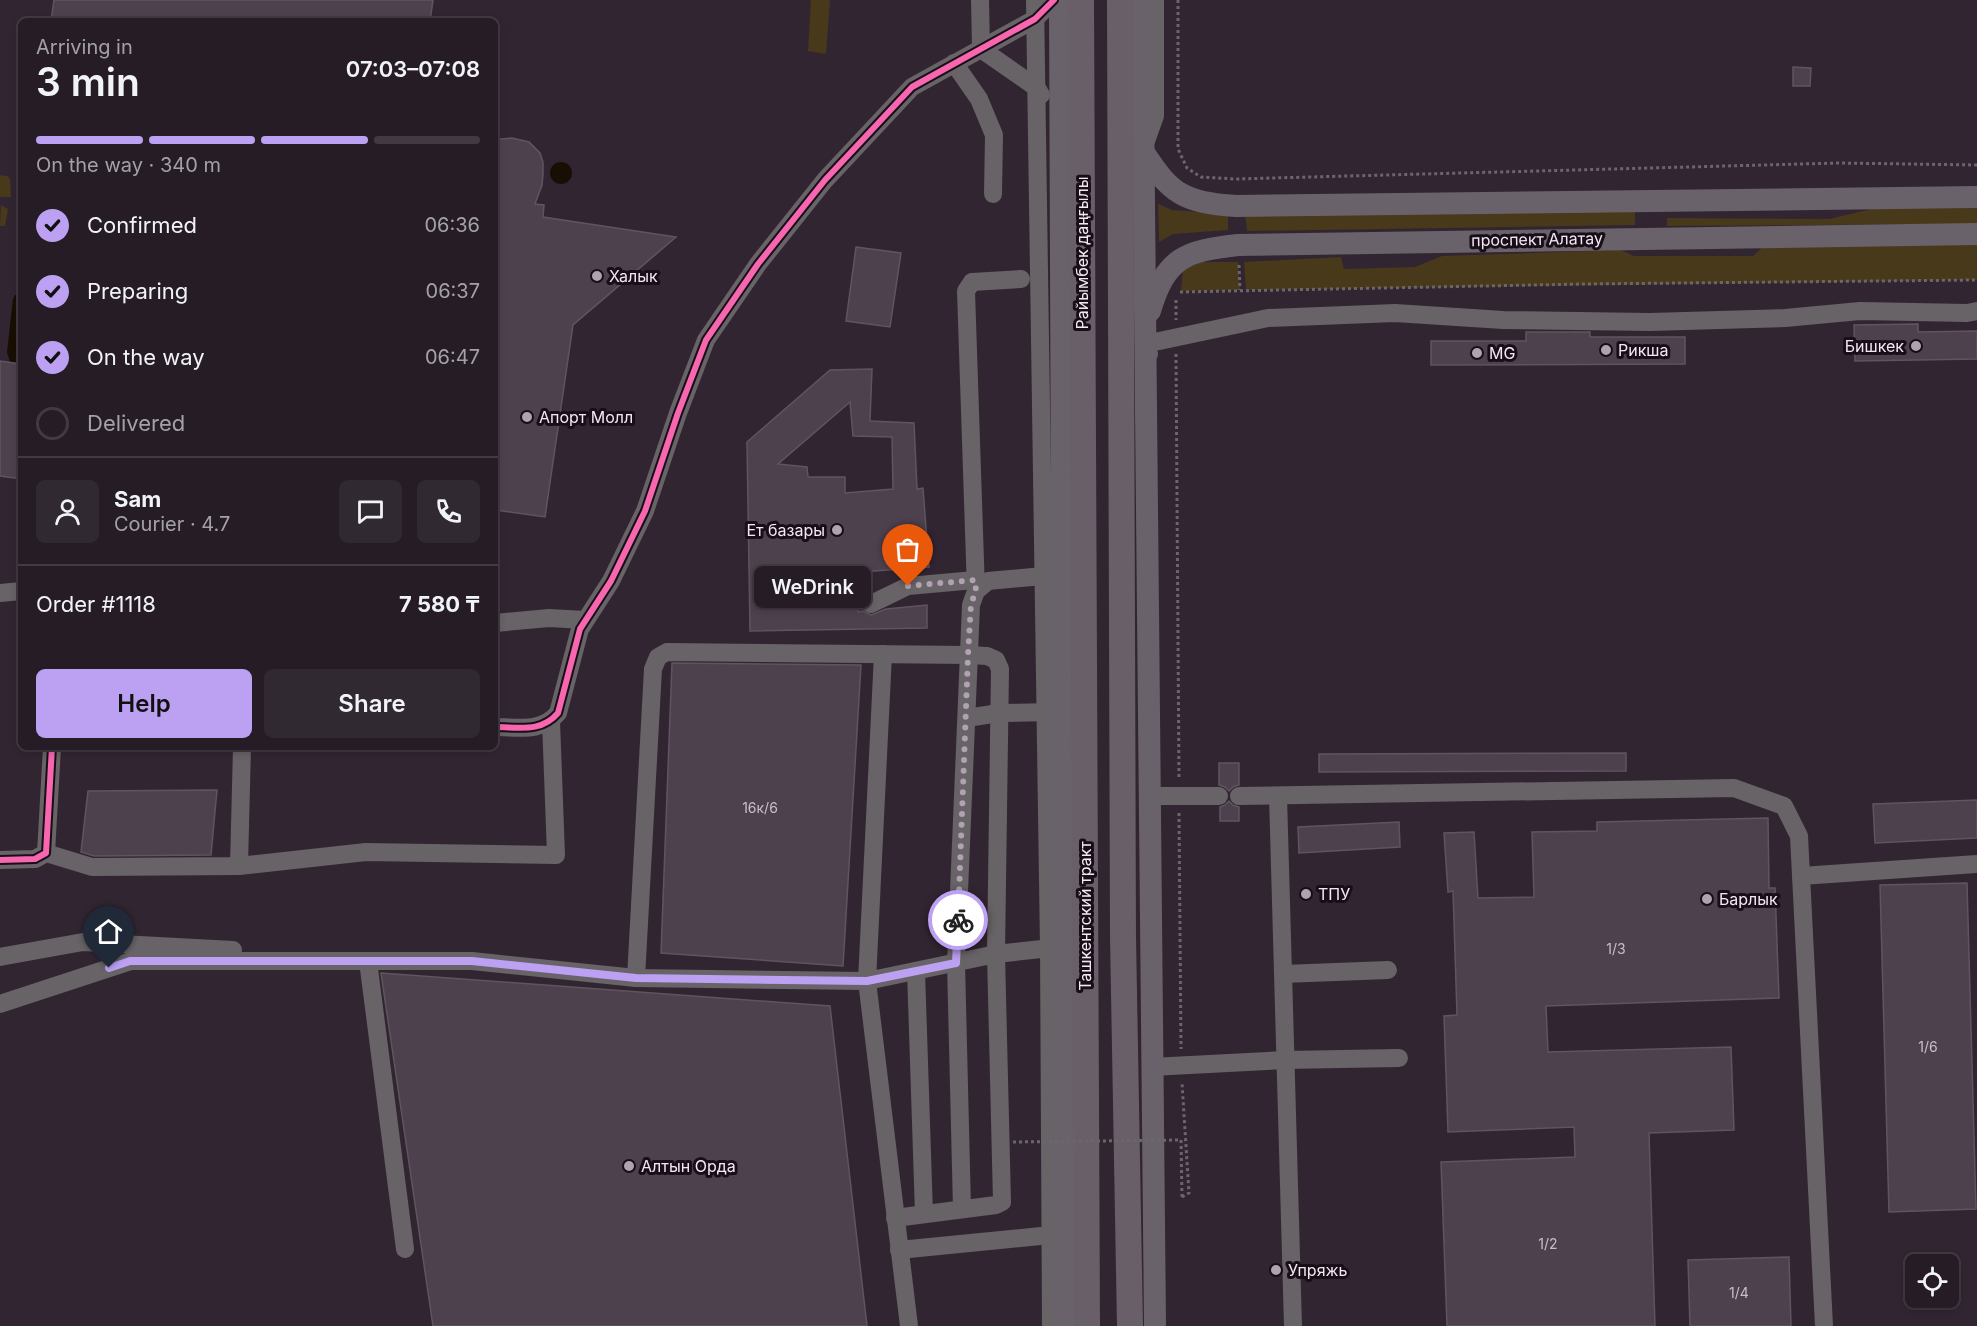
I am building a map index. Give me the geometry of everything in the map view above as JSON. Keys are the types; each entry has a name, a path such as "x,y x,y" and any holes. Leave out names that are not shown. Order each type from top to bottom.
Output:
{"highway":[{"name":"Райымбек даңғылы","path":"1081,0 1083,507"},
{"path":"1120,0 1123,937 1130,1326"},
{"name":"Ташкентский тракт","path":"1083,507 1088,1326"}],"main road":[{"path":"1060,0 1061,152 1053,575 1053,712 1057,1234 1065,1326"},
{"path":"1142,0 1145,337 1155,796 1165,1067 1155,1326"},
{"path":"1143,151 1166,184 1185,197 1207,204 1236,206 1656,199 1977,197"},
{"path":"1656,199 1656,237"},
{"name":"проспект Алатау","path":"1145,337 1156,292 1168,269 1185,256 1207,249 1238,245 1977,234"}],"street":[{"path":"980,0 981,49"},
{"path":"871,604 908,586 976,586 988,581 1053,575 1035,0"},
{"path":"498,727 539,727 551,721 558,713 580,629 611,581 645,511 678,412 706,340 758,264 825,180 912,87 1035,19 1054,0"},
{"path":"1143,151 1155,116 1155,0"},
{"path":"981,49 1037,88 1053,115 1061,152"},
{"path":"954,63 979,99 994,135 993,194"},
{"path":"962,1209 956,963 968,655 971,604 976,586 966,291 972,282 1021,279"},
{"path":"1145,337 1176,336 1268,318 1395,313 1503,320 1650,322 1785,318 1860,311 1967,313 1977,311"},
{"path":"0,593 18,591"},
{"path":"498,623 549,618 585,620"},
{"path":"636,978 653,669 658,657 667,652 968,655 987,656 996,660 1000,669 996,954 1002,1202 996,1205 895,1218"},
{"path":"883,654 867,981 909,1326"},
{"path":"967,718 999,713 1053,712"},
{"path":"0,860 35,859 46,853 92,867 239,866 366,852 556,855 551,721"},
{"path":"46,853 52,750"},
{"path":"239,866 242,750"},
{"path":"1239,796 1734,788 1784,806 1799,836 1824,1326"},
{"path":"1155,796 1219,796"},
{"path":"1278,796 1293,1326"},
{"path":"1801,876 1977,864"},
{"path":"0,957 83,942 233,950 249,961"},
{"path":"0,1005 130,961 472,961 636,978 867,981 996,954 1056,947"},
{"path":"368,961 405,1249"},
{"path":"1284,974 1388,970"},
{"path":"916,971 924,1214"},
{"path":"1165,1326 1165,1067 1285,1060 1399,1058"},
{"path":"899,1250 1057,1234 1051,1326"}],"path":[{"path":"1178,0 1178,149 1187,168 1201,177 1235,179 1839,163 1977,165"},
{"path":"1239,262 1240,290"},
{"path":"1013,1142 1181,1140 1182,1197 1189,1193 1165,1067 1179,796 1176,298 1181,291 1977,280"}],"shaded area":[{"path":"811,0 830,0 826,54 808,51"},
{"path":"561,162 569,165 572,173 569,181 561,184 553,181 550,173 553,165"},
{"path":"0,175 10,179 11,197 0,197"},
{"path":"1158,204 1172,210 1228,214 1228,230 1173,234 1159,242"},
{"path":"1,205 8,209 5,226 0,226"},
{"path":"1977,208 1977,224 1667,226 1667,218 1829,219 1871,209"},
{"path":"1635,210 1635,225 1247,231 1245,214"},
{"path":"1766,244 1977,244 1977,280 1246,290 1244,262 1341,257 1344,269 1415,267 1442,256 1621,250 1634,256 1753,256"},
{"path":"1202,262 1238,262 1240,290 1181,291 1183,269"},
{"path":"18,294 18,363 10,362 7,352 15,295"}],"building":[{"path":"54,0 433,0 430,18 51,18"},
{"path":"1793,67 1811,68 1810,86 1793,86"},
{"name":"Апорт Молл","path":"512,138 529,142 540,153 543,162 542,185 535,204 544,205 543,217 676,237 573,325 545,517 498,510 498,141"},
{"path":"856,247 901,253 890,327 846,321"},
{"name":"Бишкек","path":"1918,324 1918,332 1977,331 1977,359 1855,361 1854,325"},
{"name":"Рикша","path":"1526,332 1590,332 1590,337 1685,337 1685,364 1431,365 1431,341 1526,341"},
{"path":"0,361 18,364 18,479 0,476"},
{"name":"Ет базары","path":"872,369 870,421 914,423 917,489 923,488 929,567 860,572 858,612 863,611 871,615 886,609 927,605 927,628 750,631 747,442 830,370","holes":["850,402 853,436 892,437 893,489 845,493 845,477 808,477 807,467 778,464"]},
{"path":"672,663 861,665 843,966 661,953"},
{"path":"1626,753 1626,771 1319,772 1319,754"},
{"path":"1219,763 1239,763 1239,785 1229,791 1219,785"},
{"path":"217,790 211,855 94,856 81,852 88,791"},
{"path":"1977,800 1977,838 1875,843 1873,804"},
{"path":"1229,801 1239,807 1239,821 1220,821 1220,807"},
{"path":"1768,818 1769,888 1775,888 1779,998 1546,1006 1548,1052 1731,1047 1734,1130 1649,1133 1655,1326 1447,1326 1441,1162 1575,1157 1574,1127 1448,1132 1444,1016 1457,1015 1453,891 1448,892 1444,833 1474,832 1478,898 1534,897 1532,832 1597,831 1597,822"},
{"path":"1399,822 1400,847 1299,853 1298,827"},
{"path":"1967,883 1976,1209 1889,1212 1880,885"},
{"name":"Алтын Орда","path":"381,973 830,1006 867,1326 433,1326"},
{"path":"1789,1257 1791,1326 1690,1326 1688,1260"}],"cycle path":[{"path":"498,727 529,728 544,724 558,713 580,629 611,581 645,511 678,413 706,340 758,264 825,180 912,87 1035,19 1054,0"},
{"path":"0,860 35,859 46,853 52,750"}],"way so far":[{"path":"908,586 975,580 976,591 971,604 968,655 958,920"}],"place":[{"name":"Халык","path":"597,276"},
{"name":"Бишкек","path":"1916,346"},
{"name":"Рикша","path":"1606,350"},
{"name":"MG","path":"1477,353"},
{"name":"Апорт Молл","path":"527,417"},
{"name":"Ет базары","path":"837,530"},
{"name":"WeDrink","path":"908,586"},
{"name":"ТПУ","path":"1306,894"},
{"name":"Барлык","path":"1707,899"},
{"name":"Алтын Орда","path":"629,1166"},
{"name":"Упряжь","path":"1276,1270"}],"route":[{"path":"109,968 130,961 472,961 636,978 867,981 956,963 958,920"}]}
